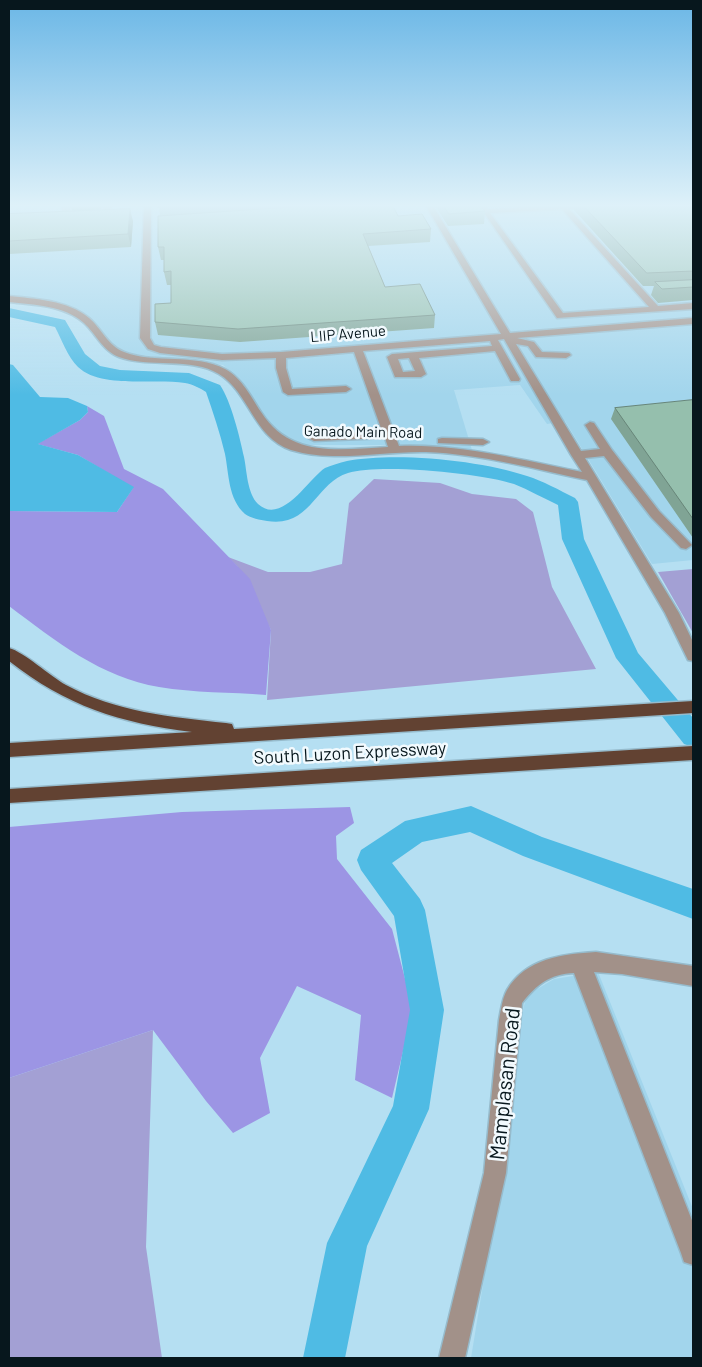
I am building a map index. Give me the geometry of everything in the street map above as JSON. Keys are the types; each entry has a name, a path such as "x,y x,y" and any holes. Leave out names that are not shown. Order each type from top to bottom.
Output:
{"highway":[{"path":"9,653 57,689 97,707 161,723 276,733"},
{"name":"South Luzon Expressway","path":"9,750 693,707"},
{"name":"South Luzon Expressway","path":"9,796 693,753"}],"street":[{"name":"LIIP Avenue","path":"146,268 145,338 150,347 222,357 280,355 691,323"},
{"path":"466,268 672,613 693,656"},
{"path":"526,268 560,316 693,306"},
{"path":"619,268 645,291 656,309"},
{"name":"Ganado Main Road","path":"9,299 39,302 80,315 96,330 113,351 123,355 209,367 225,372 248,399 272,437 293,447 314,451 392,442 462,452 590,477"},
{"path":"672,308 691,323"},
{"path":"492,337 516,379"},
{"path":"507,337 531,344 539,355 566,354"},
{"path":"357,348 392,442"},
{"path":"413,356 498,348"},
{"path":"280,355 281,368 288,392 346,389"},
{"path":"590,425 607,452 655,514 686,545"},
{"path":"314,438 392,442 482,442"},
{"path":"577,455 607,452"},
{"name":"Mamplasan Road","path":"452,1358 495,1173 510,1020 514,997 529,979 550,966 588,961 693,976"},
{"path":"580,962 693,1253"}],"shaded area":[{"path":"9,268 693,268 693,560 652,564 565,421 547,424 520,385 454,390 472,450 417,445 297,445 274,433 240,382 223,365 133,354 112,347 103,332 80,313 37,300 9,297"},
{"path":"87,406 104,416 124,469 163,489 250,579 271,630 266,695 186,690 138,682 118,675 80,656 43,632 9,606 9,511 117,512 133,488 78,455 37,444 80,420 88,412"},
{"path":"374,479 440,483 472,494 516,499 533,512 552,587 596,669 267,700 271,630 237,566 228,557 268,572 310,572 342,564 349,503"},
{"path":"693,569 693,633 658,572"},
{"path":"350,807 354,823 336,836 337,859 392,929 413,1009 392,1098 355,1080 361,1015 297,986 260,1058 270,1113 233,1133 206,1101 153,1030 9,1078 9,827 182,812"},
{"path":"598,972 693,1209 693,1358 471,1358 506,1144 519,1024 527,995 554,979"},
{"path":"153,1030 146,1247 162,1358 9,1358 9,1078"}],"water":[{"path":"9,364 13,365 40,397 68,398 87,406 88,412 80,420 38,444 78,455 134,487 117,512 9,511"}],"building":[{"path":"164,268 377,268 385,287 420,284 435,315 238,329 155,322 155,304 171,303 171,271 164,272"},
{"path":"642,268 693,268 693,271 647,273"},
{"path":"693,280 693,287 662,289 655,282"},
{"path":"693,400 693,519 615,408"}],"waterway":[{"path":"9,313 60,323 78,355 86,365 94,370 120,375 189,378 214,389 234,454 243,496 251,508 258,512 272,515 285,513 303,503 324,479 332,473 342,468 357,465 378,464 458,468 504,476 526,482 568,502 573,539 628,658 693,736"},
{"path":"324,1358 347,1243 411,1109 427,1010 409,910 372,860 415,830 471,819 533,847 693,904"}]}
